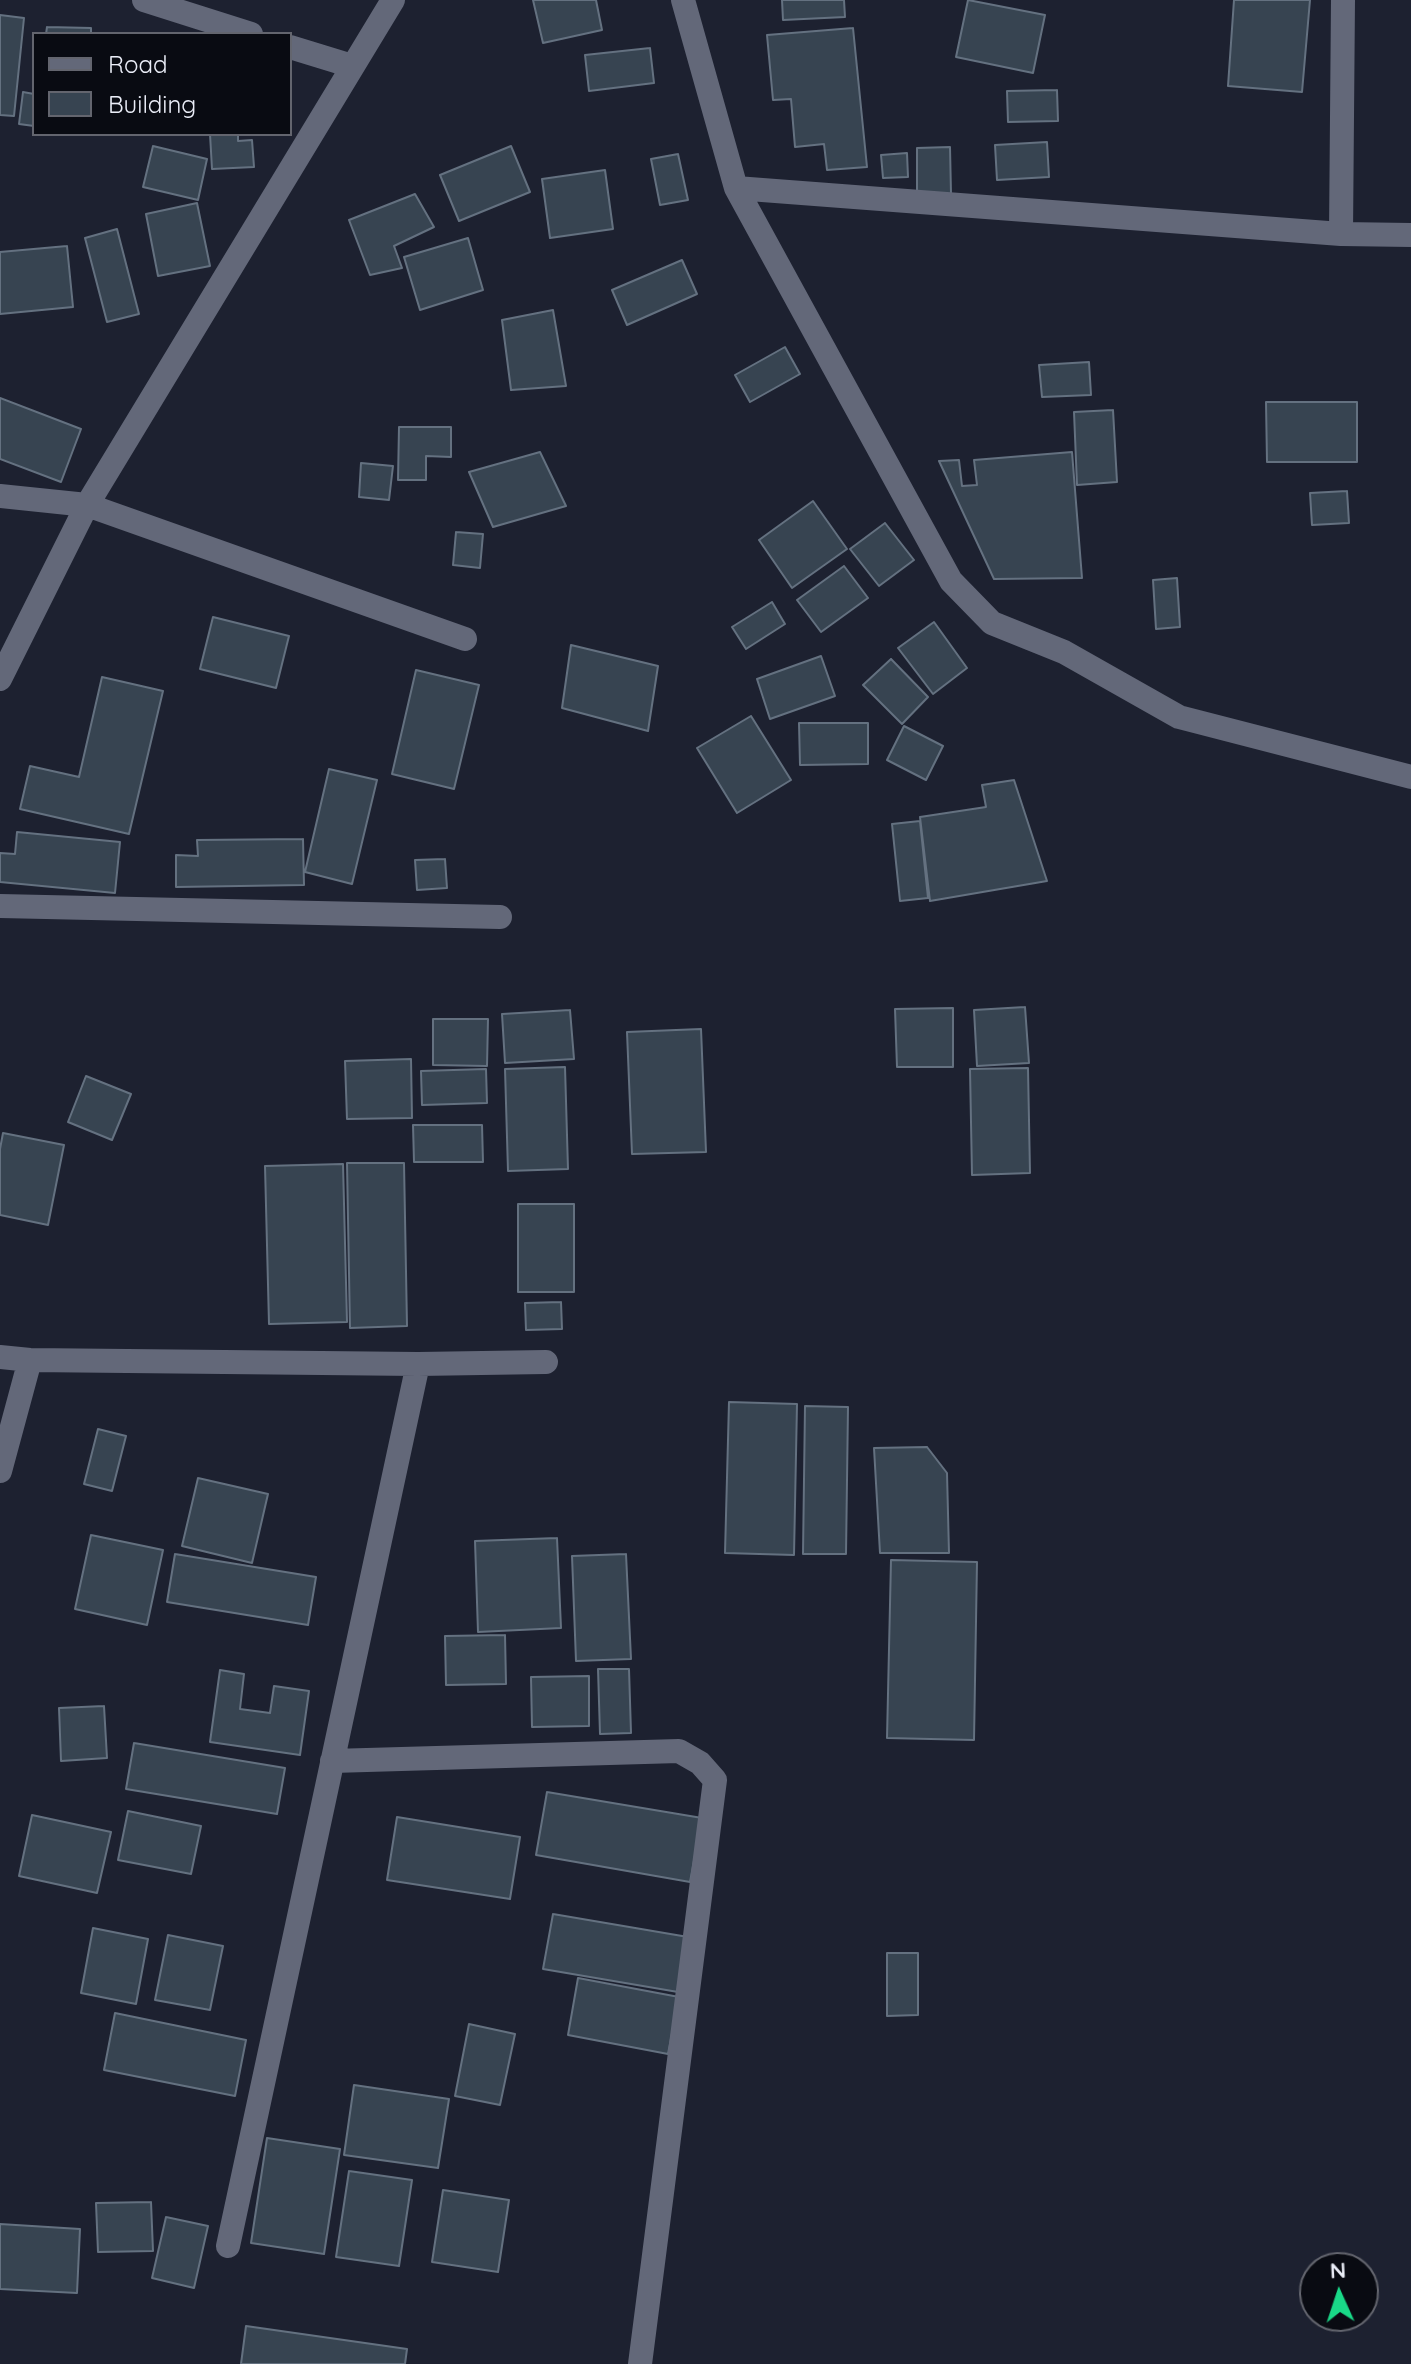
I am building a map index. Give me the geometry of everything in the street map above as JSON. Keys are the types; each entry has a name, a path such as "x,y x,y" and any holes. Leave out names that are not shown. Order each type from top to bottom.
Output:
{"street":[{"path":"144,0 245,32"},
{"path":"0,679 87,505 393,0"},
{"path":"683,0 736,188 951,581 992,623 1064,652 1179,717 1411,777"},
{"path":"1341,234 1343,0"},
{"path":"292,48 352,66"},
{"path":"736,188 1341,234 1411,235"},
{"path":"0,496 87,505 465,639"},
{"path":"0,906 500,917"},
{"path":"0,1357 30,1360 418,1364 546,1362"},
{"path":"0,1471 30,1360"},
{"path":"228,2246 418,1364"},
{"path":"332,1761 679,1751 700,1763 715,1780 640,2364"}],"building":[{"path":"533,0 596,0 602,30 543,43"},
{"path":"782,0 844,0 845,17 783,20"},
{"path":"968,0 1045,15 1033,73 956,57"},
{"path":"1234,0 1310,0 1302,92 1228,86"},
{"path":"0,15 24,18 14,116 0,115"},
{"path":"47,27 91,28 91,32 46,32"},
{"path":"853,28 867,167 827,170 824,144 795,147 791,99 773,100 767,35"},
{"path":"650,48 654,83 589,91 585,55"},
{"path":"1057,90 1058,121 1008,122 1007,91"},
{"path":"23,92 32,94 32,126 19,124"},
{"path":"210,136 238,136 238,141 252,140 254,167 212,169"},
{"path":"1047,142 1049,177 997,180 995,145"},
{"path":"153,146 207,159 198,200 143,187"},
{"path":"511,146 530,192 459,221 440,175"},
{"path":"950,147 951,194 917,195 917,148"},
{"path":"907,153 908,177 883,178 881,155"},
{"path":"678,154 688,200 660,205 651,159"},
{"path":"605,170 613,229 550,238 542,179"},
{"path":"415,194 434,227 394,246 402,268 370,275 349,220"},
{"path":"197,203 210,266 158,276 146,214"},
{"path":"117,229 139,314 107,322 85,238"},
{"path":"468,238 483,290 420,310 404,257"},
{"path":"67,246 73,307 0,314 0,252"},
{"path":"682,260 697,294 627,325 612,290"},
{"path":"553,310 566,386 511,390 502,320"},
{"path":"785,347 800,374 750,402 735,375"},
{"path":"1089,362 1091,395 1042,397 1039,365"},
{"path":"0,398 81,429 61,482 0,459"},
{"path":"1266,402 1357,402 1357,462 1267,462"},
{"path":"1113,410 1117,482 1077,485 1074,412"},
{"path":"399,427 451,427 451,457 426,456 426,480 398,480"},
{"path":"540,452 566,506 493,527 469,472"},
{"path":"1072,452 1082,578 994,579 939,461 959,460 962,486 977,485 974,460"},
{"path":"361,463 393,466 389,500 359,497"},
{"path":"1347,491 1349,523 1312,525 1310,493"},
{"path":"813,501 847,549 792,588 759,540"},
{"path":"885,523 914,560 879,586 850,549"},
{"path":"456,532 483,534 480,568 453,565"},
{"path":"844,566 868,598 821,632 797,600"},
{"path":"1177,578 1180,627 1156,629 1153,580"},
{"path":"772,602 785,624 746,649 732,627"},
{"path":"213,617 289,636 276,688 200,669"},
{"path":"934,622 967,668 933,694 898,648"},
{"path":"571,645 658,666 648,731 562,708"},
{"path":"821,656 835,696 770,719 757,679"},
{"path":"891,659 928,697 902,724 863,685"},
{"path":"416,670 479,685 454,789 392,774"},
{"path":"102,677 163,691 129,834 20,809 30,766 79,777"},
{"path":"751,716 791,780 737,813 697,748"},
{"path":"799,723 868,723 868,764 800,765"},
{"path":"904,726 943,746 926,780 887,760"},
{"path":"329,769 377,780 352,884 305,872"},
{"path":"1014,780 1047,881 930,901 920,817 986,807 982,785"},
{"path":"920,821 928,898 900,901 892,824"},
{"path":"17,832 120,842 115,893 0,882 0,853 15,854"},
{"path":"303,839 304,885 176,887 176,855 198,856 197,840"},
{"path":"445,859 447,888 417,890 415,860"},
{"path":"1025,1007 1029,1063 977,1066 974,1010"},
{"path":"953,1008 953,1067 897,1067 895,1009"},
{"path":"570,1010 574,1059 505,1063 502,1014"},
{"path":"433,1019 488,1019 487,1066 433,1065"},
{"path":"701,1029 706,1152 632,1154 627,1032"},
{"path":"411,1059 412,1118 347,1119 345,1061"},
{"path":"565,1067 568,1169 508,1171 505,1069"},
{"path":"1028,1068 1030,1173 972,1175 970,1069"},
{"path":"486,1069 487,1103 422,1105 421,1071"},
{"path":"86,1076 131,1094 112,1140 68,1122"},
{"path":"413,1125 482,1125 483,1162 414,1162"},
{"path":"3,1133 64,1145 48,1225 0,1215 0,1149"},
{"path":"347,1163 404,1163 407,1326 350,1328"},
{"path":"343,1164 347,1322 269,1324 265,1166"},
{"path":"518,1204 574,1204 574,1292 518,1292"},
{"path":"561,1302 562,1329 526,1330 525,1303"},
{"path":"729,1402 797,1404 794,1555 725,1553"},
{"path":"805,1406 848,1407 846,1554 803,1554"},
{"path":"98,1429 126,1436 112,1491 84,1484"},
{"path":"927,1447 947,1473 949,1553 880,1553 874,1448"},
{"path":"198,1478 268,1494 252,1563 182,1546"},
{"path":"91,1535 163,1550 147,1625 75,1609"},
{"path":"557,1538 561,1628 478,1632 475,1541"},
{"path":"175,1554 316,1577 308,1625 167,1602"},
{"path":"626,1554 631,1659 576,1661 572,1556"},
{"path":"891,1560 977,1562 974,1740 887,1738"},
{"path":"505,1635 506,1684 446,1685 445,1636"},
{"path":"598,1669 629,1669 631,1733 600,1734"},
{"path":"220,1670 244,1674 240,1709 270,1713 274,1686 309,1691 300,1755 210,1742"},
{"path":"589,1676 589,1726 532,1727 531,1677"},
{"path":"104,1706 107,1758 61,1761 59,1708"},
{"path":"134,1743 285,1768 277,1814 126,1789"},
{"path":"547,1792 702,1818 690,1882 536,1855"},
{"path":"128,1811 201,1826 191,1874 118,1860"},
{"path":"32,1815 111,1832 97,1893 19,1876"},
{"path":"397,1817 520,1837 510,1899 387,1880"},
{"path":"553,1914 688,1937 678,1992 543,1969"},
{"path":"93,1928 148,1939 136,2004 81,1993"},
{"path":"168,1935 223,1946 210,2010 155,2000"},
{"path":"887,1953 918,1953 918,2015 887,2016"},
{"path":"578,1978 679,1997 668,2054 568,2035"},
{"path":"115,2013 246,2040 235,2096 104,2070"},
{"path":"469,2024 515,2034 500,2105 455,2096"},
{"path":"354,2085 449,2099 438,2168 344,2155"},
{"path":"267,2138 340,2149 324,2254 251,2243"},
{"path":"349,2171 412,2180 399,2266 336,2257"},
{"path":"443,2190 509,2200 498,2272 432,2262"},
{"path":"151,2202 153,2251 98,2252 96,2203"},
{"path":"166,2217 208,2226 194,2288 152,2278"},
{"path":"0,2224 80,2229 77,2293 0,2289"},
{"path":"246,2326 407,2349 405,2364 241,2364"}]}
